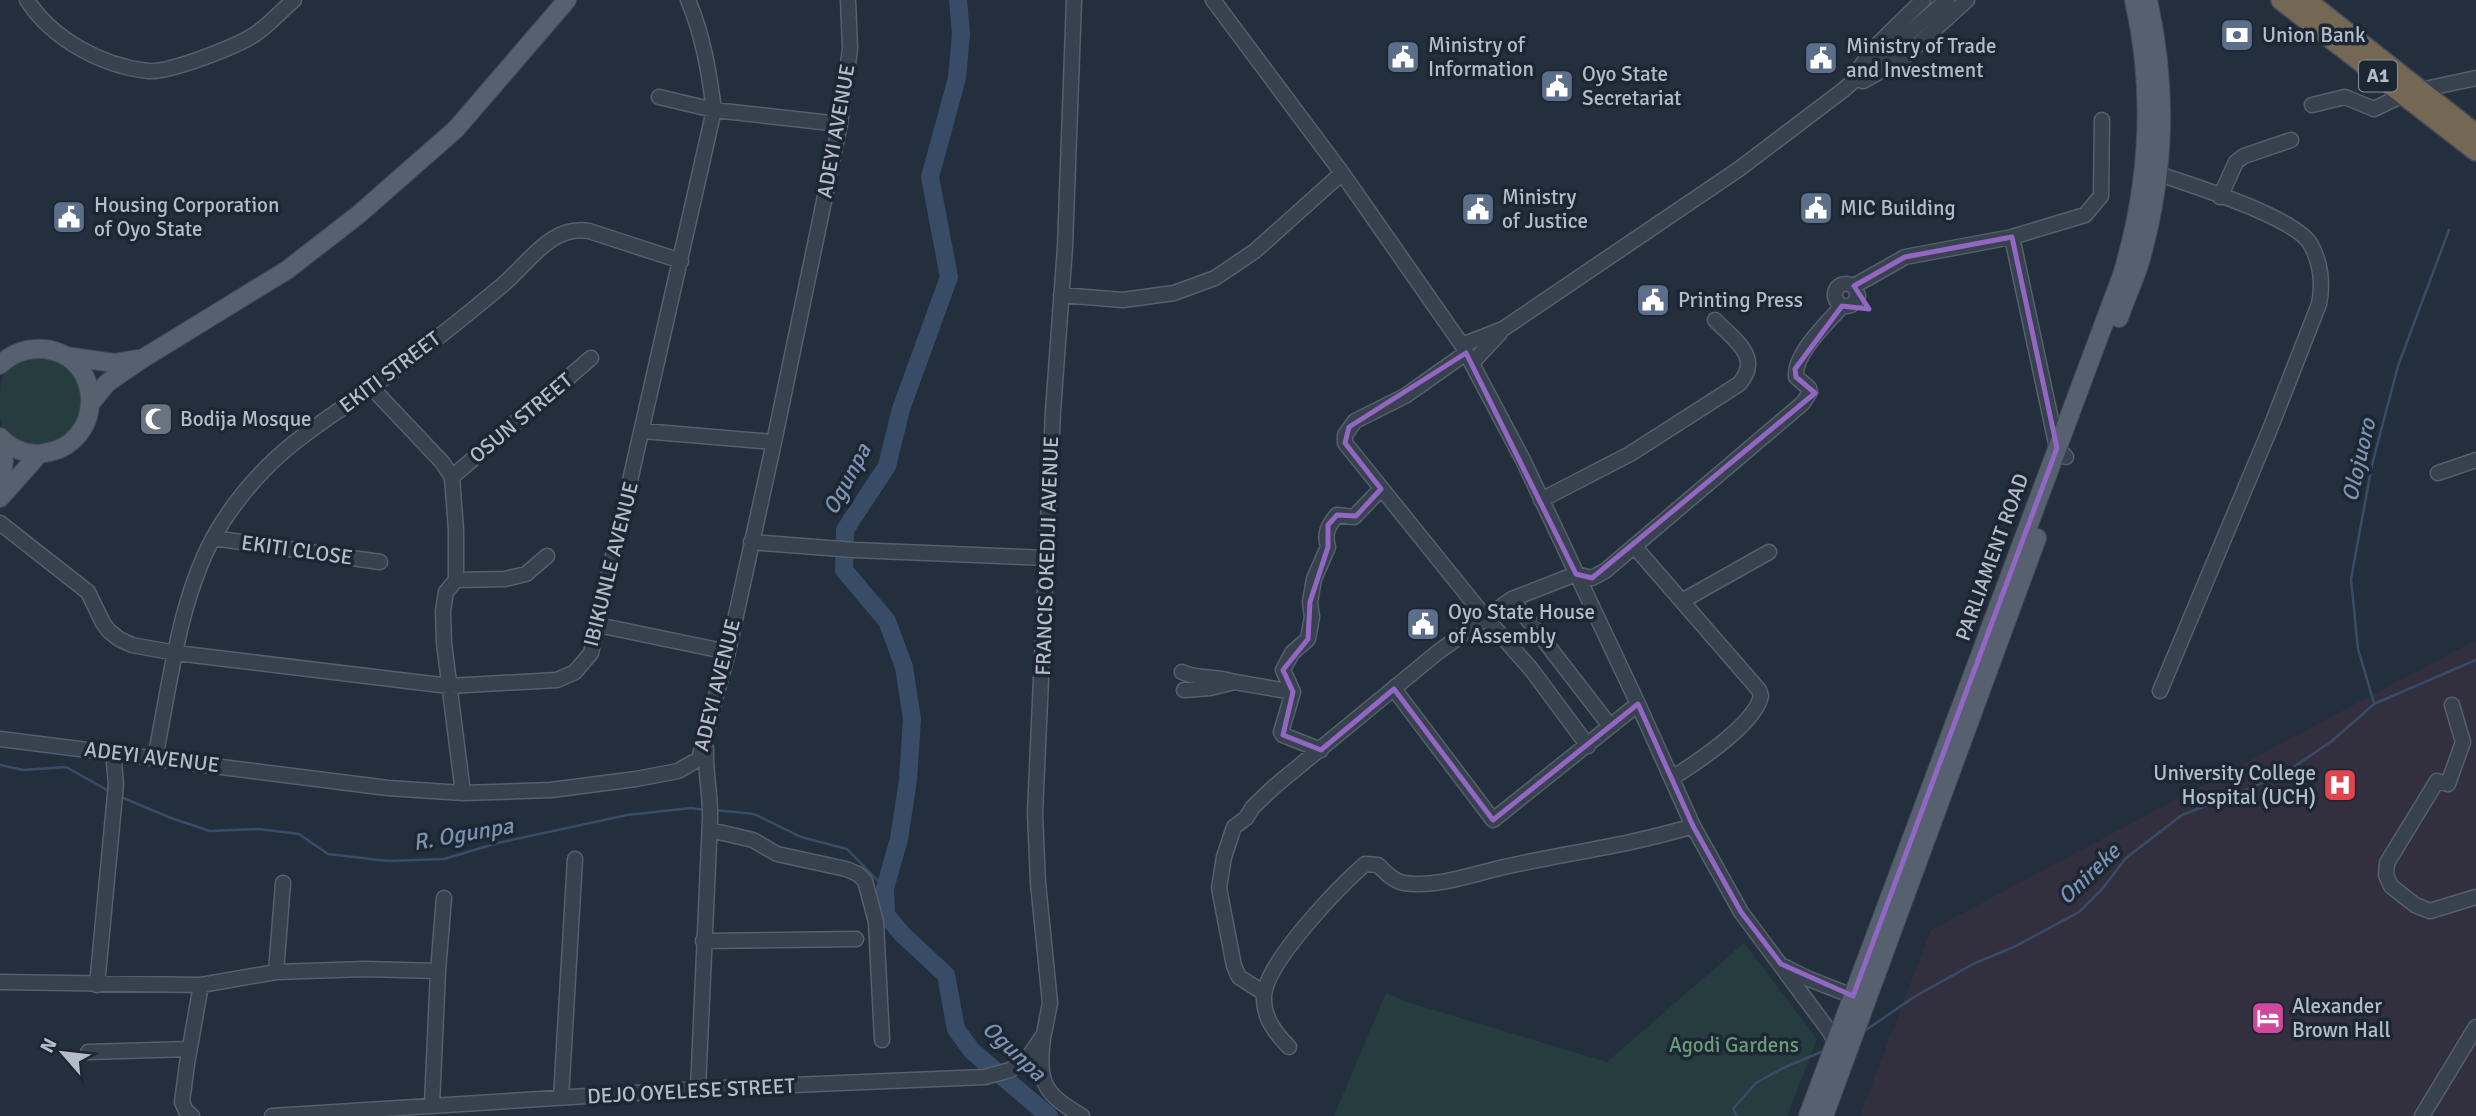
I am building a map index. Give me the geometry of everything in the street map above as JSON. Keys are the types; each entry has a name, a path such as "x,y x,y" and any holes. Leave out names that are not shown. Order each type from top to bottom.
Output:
{"highway":[{"name":"A1","path":"2281,0 2411,96 2476,134"},
{"name":"A1","path":"2306,0 2476,151"}],"main road":[{"path":"0,438 15,449 39,454 64,447 75,439 83,428 91,403 107,383 287,270 358,215 456,129 567,0"},
{"name":"PARLIAMENT ROAD","path":"1808,1116 1860,998 2062,452 2122,275 2142,194 2148,113 2146,75 2134,0"},
{"name":"PARLIAMENT ROAD","path":"2062,452 2139,265 2160,174 2160,75 2148,0"},
{"path":"0,351 10,353 51,350 65,356 114,363 142,359"},
{"path":"0,365 21,351"},
{"path":"65,356 85,376 91,403"},
{"path":"0,446 4,461 0,488"},
{"path":"0,498 39,454"},
{"name":"PARLIAMENT ROAD","path":"1824,1116 1842,1041"}],"street":[{"path":"27,0 57,33 84,51 115,64 150,72 187,64 254,35 295,0"},
{"name":"IBIKUNLE AVENUE","path":"0,523 88,592 103,623 119,639 132,645 176,653 449,686 557,680 575,672 591,653 714,110 697,20 688,0"},
{"name":"ADEYI AVENUE","path":"0,738 388,788 463,793 551,790 678,771 699,760 728,652 840,124 850,50 848,0"},
{"name":"FRANCIS OKEDIJI AVENUE","path":"985,1077 1010,1070 1027,1059 1044,1034 1050,1003 1038,883 1035,813 1074,0"},
{"path":"1213,0 1342,173 1467,354 1541,500 1693,827 1741,912 1834,1040 1842,1041"},
{"path":"1842,91 1877,45 1923,0"},
{"path":"1588,746 1531,669 1485,617 1345,443 1345,435 1355,421 1405,396 1728,177 1842,91 1947,0"},
{"path":"1842,91 1885,71 1901,60 1967,0"},
{"path":"2312,105 2345,97 2374,109 2476,78"},
{"path":"659,97 714,110 840,124"},
{"path":"1264,992 1239,977 1234,966 1219,888 1224,857 1234,827 1253,807 1438,652 1485,617 1512,599 1576,574 1592,578 1605,571 1807,400 1809,388 1796,377 1796,369 1810,343 1842,306 1852,305 1856,301 1858,296 1854,286 1905,257 2012,237 2085,215 2101,196 2102,121"},
{"path":"2220,197 2236,162 2244,156 2291,140"},
{"path":"1061,295 1123,300 1174,293 1215,278 1255,251 1342,173"},
{"path":"2160,174 2276,218 2299,232 2311,244 2318,264 2322,290 2270,429 2160,691"},
{"name":"EKITI STREET","path":"155,758 191,592 213,538 223,521 266,468 292,443 372,388 502,286 556,236 567,230 589,231 681,261"},
{"path":"2012,237 2062,452"},
{"path":"1541,500 1630,454 1746,377 1750,366 1748,355 1715,320"},
{"path":"1467,354 1503,329"},
{"name":"OSUN STREET","path":"452,477 591,358"},
{"path":"372,388 442,462 452,477 456,580 446,593 443,611 449,686 463,793"},
{"path":"643,431 774,442"},
{"path":"2438,473 2476,460"},
{"path":"1321,750 1281,732 1293,692 1283,670 1292,653 1308,639 1314,579 1328,547 1325,537 1328,525 1337,515 1354,517 1381,489"},
{"name":"EKITI CLOSE","path":"213,538 380,562"},
{"path":"751,542 854,550 1048,558"},
{"path":"1634,546 1759,690 1761,696 1756,707 1732,733 1702,760 1672,778"},
{"path":"1682,601 1769,552"},
{"path":"456,580 505,579 526,574 547,556"},
{"path":"1512,599 1610,726"},
{"path":"597,625 728,652"},
{"path":"1182,672 1189,676 1218,677 1293,692"},
{"path":"1184,690 1235,682"},
{"path":"1394,690 1493,820 1638,704"},
{"path":"2452,705 2463,742 2460,754 2448,784 2437,781 2387,863 2386,875 2390,886 2415,905 2430,911 2476,897"},
{"path":"698,1089 710,825 710,796 705,773 706,737"},
{"path":"97,985 116,784 113,752"},
{"path":"710,825 753,840 777,854 846,869 858,874 864,881 876,922 882,1040"},
{"path":"1289,1047 1275,1034 1266,1013 1264,992 1269,977 1301,932 1340,885 1365,864 1378,865 1389,876 1404,883 1436,882 1647,840 1693,827"},
{"path":"561,1098 575,859"},
{"path":"276,972 283,883"},
{"path":"432,1104 444,898"},
{"path":"703,941 856,939"},
{"path":"1781,964 1809,979 1860,998"},
{"path":"0,982 201,985 276,972 365,969 438,971"},
{"path":"192,1116 182,1102 201,985"},
{"path":"2422,1116 2476,1027"},
{"path":"1044,1034 1040,1065 1044,1085 1066,1107 1082,1116"},
{"path":"88,1052 189,1049"},
{"name":"DEJO OYELESE STREET","path":"272,1116 698,1089 985,1077"}],"highlighted area":[{"path":"2012,237 2057,448 1853,996 1781,964 1741,912 1693,826 1638,704 1493,820 1394,689 1321,750 1283,735 1293,692 1283,670 1308,639 1310,602 1328,547 1328,525 1337,515 1356,516 1381,489 1345,443 1349,427 1466,353 1576,574 1592,578 1815,393 1796,377 1795,369 1842,306 1869,309 1854,286 1905,257"}],"shaded area":[{"name":"University College Hospital (UCH)","path":"2476,640 2476,1116 1860,1116 1931,930"}],"green space":[{"path":"35,357 54,361 69,369 75,375 81,392 80,420 60,441 45,446 30,446 16,441 5,432 0,417 1,387 5,373 15,364"},
{"name":"Agodi Gardens","path":"1744,943 1817,1039 1787,1116 1334,1116 1386,993 1410,1003 1607,1062"}],"waterway":[{"name":"Ogunpa","path":"958,0 961,34 957,78 930,177 949,277 901,409 887,466 845,530 844,570 887,621 904,667 912,719 908,780 899,839 885,888 886,915 902,934 946,975 956,1029 972,1051 1049,1116"},
{"name":"Olojuoro","path":"2374,703 2358,649 2351,579 2372,465 2398,366 2449,230"},
{"name":"Onireke","path":"1863,1032 1914,997 1975,963 2014,947 2079,912 2103,888 2126,858 2182,815 2256,786 2295,766 2332,741 2374,704 2476,660"},
{"name":"R. Ogunpa","path":"0,765 23,770 66,767 109,791"},
{"name":"R. Ogunpa","path":"121,797 210,831 259,829 299,834 328,854 388,861 444,859 498,843 627,815 691,808 704,810"},
{"name":"R. Ogunpa","path":"715,810 754,814 801,837 847,849 885,888"},
{"name":"Onireke","path":"1737,1116 1733,1109 1756,1083 1826,1050"}],"place":[{"name":"Union Bank","path":"2237,35"},
{"name":"Ministry of Information","path":"1403,57"},
{"name":"Ministry of Trade and Investment","path":"1821,58"},
{"name":"Oyo State Secretariat","path":"1557,86"},
{"name":"MIC Building","path":"1816,208"},
{"name":"Ministry of Justice","path":"1478,209"},
{"name":"Housing Corporation of Oyo State","path":"69,217"},
{"name":"Printing Press","path":"1653,300"},
{"name":"Bodija Mosque","path":"156,419"},
{"name":"Oyo State House of Assembly","path":"1423,624"},
{"name":"University College Hospital (UCH)","path":"2340,785"},
{"name":"Alexander Brown Hall","path":"2268,1018"}]}
